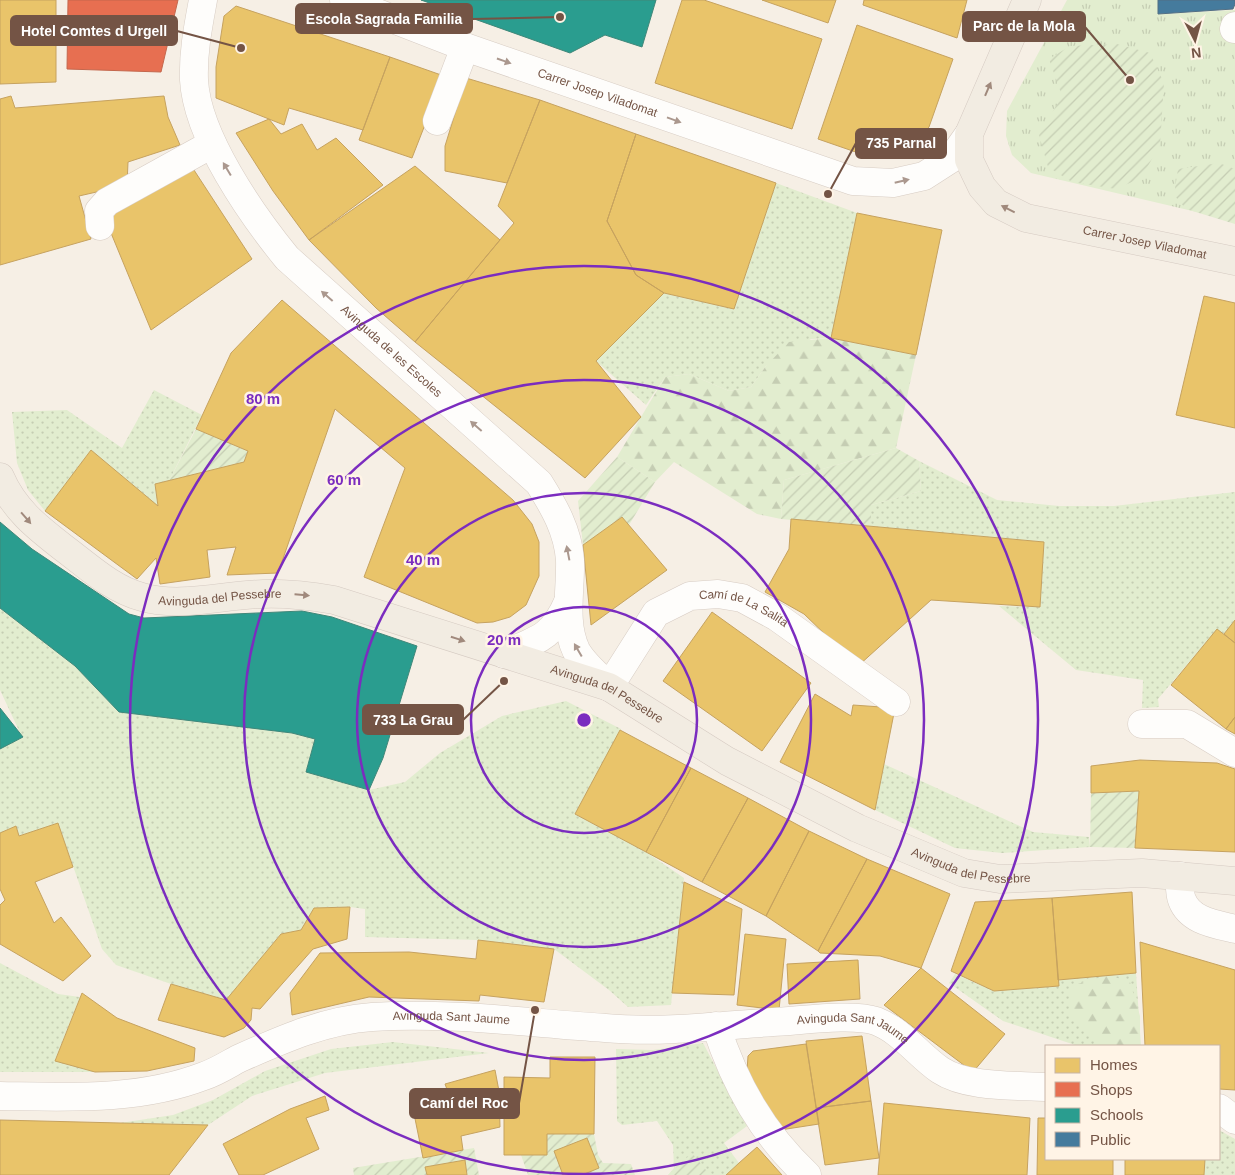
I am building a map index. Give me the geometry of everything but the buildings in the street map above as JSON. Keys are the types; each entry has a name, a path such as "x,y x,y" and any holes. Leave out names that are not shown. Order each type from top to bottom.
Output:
{"main road":[{"path":"968,134 1028,0"},
{"name":"Carrer Josep Viladomat","path":"968,134 968,160 982,187 996,203 1026,218 1235,261"},
{"name":"Avinguda del Pessebre","path":"0,477 8,496 31,523 107,581 141,597 160,601 180,601 262,594 305,595 357,606 609,688 727,761 857,828 964,873 1000,879 1142,873 1235,882"}],"street":[{"name":"Avinguda de les Escoles","path":"203,0 195,40 194,81 203,122 212,144 260,225 287,258 539,483 559,515 570,558 568,602 570,634 577,652 609,688"},
{"name":"Carrer Josep Viladomat","path":"344,0 465,47 853,182 893,183 924,176 952,158 968,134"},
{"path":"437,121 465,47"},
{"path":"100,226 99,211 107,202 212,144"},
{"name":"Camí de La Salita","path":"609,688 656,614 690,596 718,594 742,598 777,617 896,702"},
{"path":"504,654 547,634 560,620 568,602"},
{"path":"1142,724 1187,724 1235,753"},
{"path":"1180,876 1181,899 1188,909 1201,920 1235,929"},
{"name":"Avinguda Sant Jaume","path":"0,1096 83,1097 125,1094 173,1085 204,1076 312,1029 341,1021 372,1017 525,1020 606,1029 682,1029 840,1018 875,1021 902,1036 941,1071 964,1081 1045,1087"},
{"path":"716,1026 729,1063 758,1119 807,1175"},
{"path":"1220,1101 1235,1101"},
{"path":"1220,1109 1235,1120"}],"green space":[{"path":"1067,0 1158,0 1159,14 1235,10 1235,221 1031,173 1012,155 1006,136 1007,111"},
{"path":"1117,44 1150,53 1164,83 1160,145 1141,178 1116,189 1072,182 1048,167 1039,135 1062,96 1049,59 1070,46"},
{"path":"1219,163 1235,169 1235,224 1186,209 1174,195 1178,169"},
{"path":"776,183 857,213 831,338 811,339 766,366 751,387 729,391 689,374 665,377 646,405 596,361 664,293 734,309"},
{"path":"831,338 916,355 896,448 784,480 781,519 757,514 674,462 655,482 617,457 665,377 689,374 729,391 751,387 766,366 789,342"},
{"path":"154,390 202,415 169,481 155,484 158,506 91,450 45,511 28,490 17,463 12,412 67,410 122,448"},
{"path":"196,429 248,451 244,462 169,481"},
{"path":"896,448 919,461 921,491 871,505 871,527 781,519 784,480"},
{"path":"617,457 655,482 629,525 622,517 583,545 578,501"},
{"path":"919,461 997,500 1059,506 1114,506 1235,492 1235,620 1224,634 1217,629 1158,699 1159,707 1142,708 1143,680 1076,670 999,606 1040,607 1044,542 871,527 871,505 921,491"},
{"path":"0,608 75,666 119,712 292,733 315,739 306,772 369,790 405,782 440,753 502,716 566,701 621,729 575,814 646,852 684,878 671,1005 628,1007 609,990 554,949 478,940 365,937 365,909 350,907 314,908 301,930 281,934 226,1000 116,965 102,949 58,823 19,836 16,826 0,833 0,749 22,737 0,690"},
{"path":"884,764 1033,832 1089,837 1090,847 1002,853 955,848 875,810"},
{"path":"1139,791 1135,848 1090,847 1091,793"},
{"path":"0,963 58,994 80,997 55,1060 95,1072 0,1072"},
{"path":"1136,973 1141,1045 1075,1045 1003,1021 949,983 955,974 994,991 1058,986 1059,979"},
{"path":"1108,975 1130,982 1140,1016 1140,1045 1101,1045 1069,1014 1071,986"},
{"path":"393,1042 489,1053 325,1073 252,1096 208,1125 120,1123 173,1115 213,1100 265,1071 331,1049"},
{"path":"703,1043 747,1126 724,1143 739,1163 726,1175 668,1175 674,1168 673,1145 657,1121 622,1125 617,1121 616,1049 653,1050"},
{"path":"1220,1131 1235,1139 1235,1175 1204,1175 1205,1160 1220,1160"},
{"path":"547,1134 594,1134 598,1155 603,1163 631,1164 635,1175 528,1175 521,1155 546,1155"},
{"path":"474,1148 479,1175 467,1175 465,1161 425,1167 427,1175 354,1175 353,1168"},
{"path":"692,1153 710,1175 668,1175"}],"place":[{"name":"Escola Sagrada Familia","path":"560,17"},
{"name":"Hotel Comtes d Urgell","path":"241,48"},
{"name":"Parc de la Mola","path":"1130,80"},
{"name":"735 Parnal","path":"828,194"},
{"name":"733 La Grau","path":"504,681"},
{"name":"Camí del Roc","path":"535,1010"}]}
